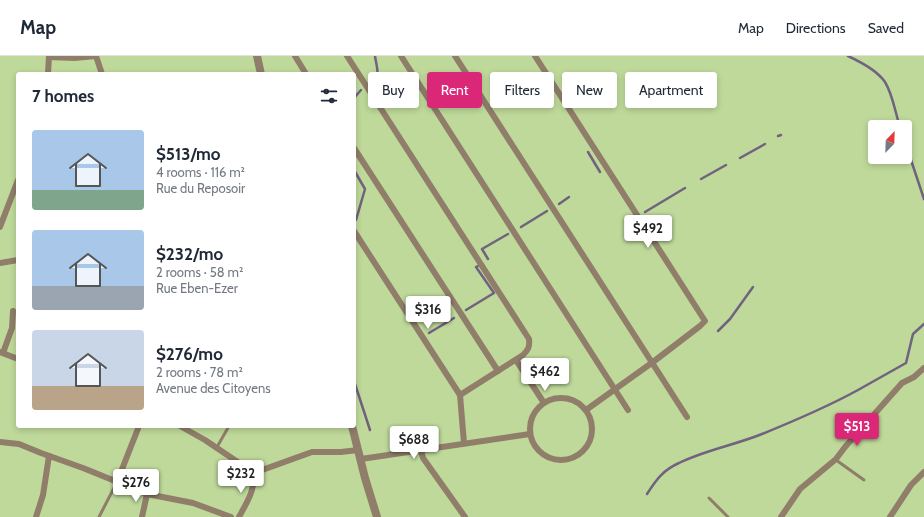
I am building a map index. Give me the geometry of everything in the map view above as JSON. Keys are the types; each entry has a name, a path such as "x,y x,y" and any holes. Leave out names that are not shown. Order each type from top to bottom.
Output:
{"street":[{"path":"48,72 49,56 74,58 96,56 101,72"},
{"path":"257,56 261,72"},
{"path":"295,56 305,72"},
{"path":"348,56 529,339 530,345 528,350 523,355 460,395"},
{"path":"401,56 628,410"},
{"path":"454,56 653,362 687,417"},
{"path":"535,56 704,321 700,326 653,362 586,410"},
{"path":"356,151 498,371"},
{"path":"0,227 16,185"},
{"path":"356,234 460,395 464,443"},
{"path":"0,263 16,260"},
{"path":"14,311 12,328 1,353 16,358"},
{"path":"516,360 544,403"},
{"path":"781,517 800,489 836,459 845,446 902,383 914,377 924,368"},
{"path":"553,399 571,399 586,410 591,420 593,432 590,443 583,452 574,458 562,461 551,459 541,453 534,444 530,434 530,422 536,411 544,403 553,399"},
{"path":"116,482 138,428"},
{"path":"184,428 217,447 254,473"},
{"path":"352,428 365,478 377,517"},
{"path":"361,459 530,434"},
{"path":"0,442 19,444 147,494 192,503 231,517"},
{"path":"254,473 312,452 341,452 358,450"},
{"path":"421,450 423,458 465,517"},
{"path":"36,517 43,495 49,456"},
{"path":"890,517 911,485 924,472"},
{"path":"239,517 252,491 254,473"},
{"path":"142,517 147,494"}],"lane":[{"path":"217,447 228,428"},
{"path":"836,459 864,480"},
{"path":"99,517 116,482"},
{"path":"709,498 728,517"}],"waterway":[{"path":"375,56 377,72"},
{"path":"848,56 873,70 882,78 888,87 898,120"},
{"path":"356,96 361,90"},
{"path":"740,158 765,144"},
{"path":"588,152 600,172"},
{"path":"912,163 924,199"},
{"path":"701,179 726,165"},
{"path":"356,173 365,189 356,220"},
{"path":"645,212 685,188"},
{"path":"559,204 569,197"},
{"path":"521,227 547,211"},
{"path":"488,259 482,249 508,234"},
{"path":"466,310 494,293 476,267 478,266"},
{"path":"718,331 730,319 753,287"},
{"path":"429,333 454,318"},
{"path":"647,494 660,476 673,466 689,458 762,434 810,414 906,363 913,334 924,324"},
{"path":"356,387 370,430"}]}
